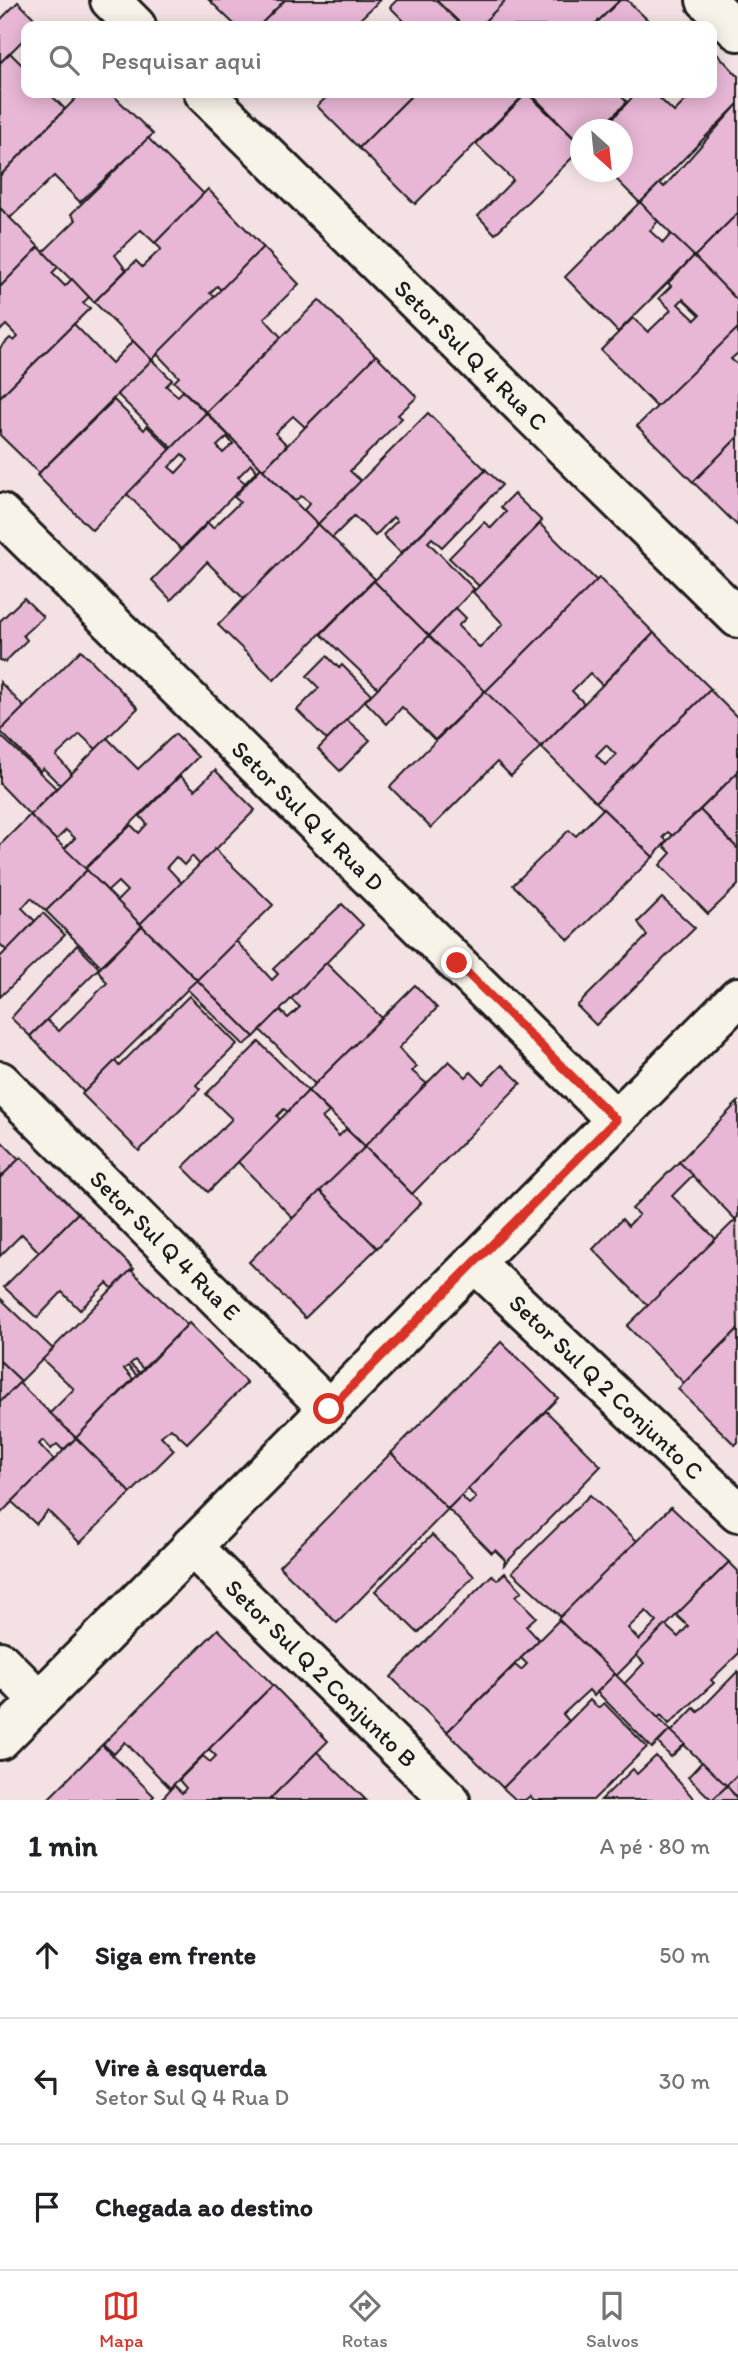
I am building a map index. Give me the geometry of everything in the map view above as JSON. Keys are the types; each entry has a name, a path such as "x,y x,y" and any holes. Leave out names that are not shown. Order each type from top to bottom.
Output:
{"street":[{"path":"110,0 131,21"},
{"path":"706,0 738,31"},
{"name":"Setor Sul Q 4 Rua C","path":"209,98 738,618"},
{"name":"Setor Sul Q 4 Rua D","path":"0,513 616,1120"},
{"path":"0,1740 738,997"},
{"name":"Setor Sul Q 4 Rua E","path":"0,1081 329,1409"},
{"name":"Setor Sul Q 2 Conjunto C","path":"474,1262 738,1512"},
{"name":"Setor Sul Q 2 Conjunto B","path":"191,1546 450,1800"},
{"path":"0,1661 39,1700"}],"building":[{"path":"209,0 285,0 264,21 231,21"},
{"path":"285,0 380,0 358,21 264,21"},
{"path":"397,0 436,0 458,21 404,21 390,7"},
{"path":"436,0 506,1 485,21 458,21"},
{"path":"506,0 620,0 598,21 485,21"},
{"path":"620,0 627,0 649,21 598,21"},
{"path":"18,2 37,21 21,21 21,42 0,63 0,20"},
{"path":"10,53 21,64 21,98 54,98 65,109 0,176 0,63"},
{"path":"717,53 738,76 738,104 640,203 619,182 633,182 633,119 612,119 631,98 659,98 674,112 688,98 717,98"},
{"path":"76,98 116,98 153,134 80,202 54,176 10,218 0,208 0,176"},
{"path":"326,98 409,98 359,148 317,106"},
{"path":"409,98 521,98 415,204 359,148"},
{"path":"522,98 532,98 570,134 570,160 495,234 478,216 513,180 476,144"},
{"path":"535,98 623,98 627,102 610,119 570,119 570,134"},
{"path":"738,104 738,213 694,257 640,203 660,183 664,187"},
{"path":"148,138 204,194 155,243 141,230 115,255 126,270 94,302 43,252 76,220 71,214"},
{"path":"208,189 263,247 221,290 217,286 210,293 215,296 152,360 94,302 136,261 142,267 161,249 155,243"},
{"path":"640,202 658,221 650,231 663,243 671,234 694,256 618,332 565,277"},
{"path":"0,208 39,247 0,287"},
{"path":"738,213 738,301 694,257"},
{"path":"39,247 58,267 52,273 65,286 72,279 89,297 83,303 90,308 0,397 0,348 10,338 14,341 18,337 6,325 0,331 0,287"},
{"path":"263,247 299,284 264,318 281,337 206,412 174,382 179,377 157,354"},
{"path":"694,256 738,301 738,328 657,407 601,350 633,318 648,332 671,310 659,298 671,286 668,283","holes":["683,299 700,315 695,320 678,304"]},
{"path":"319,300 376,356 305,427 293,416 275,433 287,445 263,470 206,412"},
{"path":"74,324 112,363 133,341 152,360 39,473 0,435 0,397"},
{"path":"738,328 738,353 731,359 738,365 738,437 693,482 637,426"},
{"path":"376,355 417,397 398,415 402,418 350,471 361,481 318,524 304,510 310,503 301,496 295,501 263,470"},
{"path":"152,360 172,380 166,386 178,396 183,391 206,413 172,448 117,394"},
{"path":"114,400 144,430 147,426 171,450 92,530 37,475"},
{"path":"206,413 261,468 181,549 127,494","holes":["227,437 233,444 223,453 217,446","182,454 188,460 176,473 169,467","251,464 257,471 245,483 238,477"]},
{"path":"428,413 486,470 401,553 383,535 397,521 393,517 375,536 354,516 332,538 318,524"},
{"path":"738,437 738,526 693,482"},
{"path":"261,468 318,525 244,599 207,562 171,600 152,580 208,523 213,528 240,502 234,497"},
{"path":"486,470 502,485 442,547 432,538 428,542 474,589 429,636 374,581"},
{"path":"514,494 542,521 479,586 449,558 484,522 491,528 506,512 501,507"},
{"path":"318,524 375,579 274,680 218,625"},
{"path":"540,524 597,581 485,692 429,636 456,608 466,618 458,626 480,648 503,624 473,592"},
{"path":"599,578 654,633 602,685 590,673 572,691 584,703 541,747 485,692"},
{"path":"374,581 429,636 378,688 321,634"},
{"path":"24,598 43,617 23,635 27,640 5,662 0,660 0,621"},
{"path":"654,633 711,689 596,802 541,747","holes":["606,745 616,755 605,765 596,755"]},
{"path":"429,636 485,691 435,740 402,707 387,724 365,701"},
{"path":"81,650 138,708 96,749 80,734 56,756 72,773 60,785 43,768 40,771 0,731"},
{"path":"327,656 339,668 342,665 371,694 327,740 297,710 319,688 307,676"},
{"path":"0,682 24,707 0,731"},
{"path":"710,690 738,718 738,772 673,836 668,832 663,837 667,841 653,857 596,802"},
{"path":"485,691 541,747 511,776 497,762 431,828 390,787"},
{"path":"347,720 370,740 340,771 318,749"},
{"path":"175,734 198,757 85,869 64,849 75,838 66,830 56,840 30,815 107,738 138,769"},
{"path":"0,735 56,788 30,815 0,784"},
{"path":"215,770 255,810 200,865 192,856 184,865 176,857 167,867 182,883 140,924 117,901 127,891 118,882 108,891 85,869 131,825 139,833 147,824 140,816 180,776 195,790"},
{"path":"738,772 738,849 700,810"},
{"path":"603,809 653,857 569,940 513,885 569,830 576,836"},
{"path":"700,810 738,849 738,885 708,914 660,865 671,853 664,846 667,841"},
{"path":"30,815 87,870 46,911 31,898 22,908 35,921 7,951 0,944 0,845"},
{"path":"215,849 273,905 197,980 140,924"},
{"path":"87,870 142,926 101,966 46,911"},
{"path":"662,898 695,928 596,1025 577,1006 647,936 638,922"},
{"path":"342,904 363,925 254,1037 197,980 236,941 272,980 278,974 273,969"},
{"path":"43,913 65,935 0,997 0,957"},
{"path":"142,926 197,980 84,1092 30,1036 47,1020 59,1031 107,983 98,970"},
{"path":"77,945 99,968 30,1036 11,1018"},
{"path":"326,963 382,1018 315,1084 260,1030 280,1010 288,1018 300,1007 291,999"},
{"path":"197,980 254,1037 244,1045 187,989"},
{"path":"415,985 437,1008 399,1048 417,1067 412,1071 427,1084 365,1146 308,1091"},
{"path":"189,996 237,1044 196,1085 200,1089 139,1151 82,1094 115,1061 119,1066"},
{"path":"259,1042 308,1091 288,1112 284,1109 277,1116 280,1120 208,1192 183,1167 232,1119 206,1094"},
{"path":"449,1061 466,1077 471,1072 483,1084 502,1065 521,1083 412,1194 365,1146"},
{"path":"308,1091 329,1112 322,1118 339,1136 346,1129 365,1147 294,1219 238,1162"},
{"path":"738,1102 738,1217 735,1219 679,1162"},
{"path":"0,1140 19,1159 0,1178"},
{"path":"365,1147 421,1203 377,1248 320,1191"},
{"path":"21,1157 78,1213 39,1252 22,1234 0,1256 0,1178"},
{"path":"679,1162 693,1175 672,1196 716,1239 648,1306 593,1249 622,1219 628,1226 639,1215 632,1209"},
{"path":"320,1191 377,1248 305,1318 249,1262"},
{"path":"78,1213 134,1269 113,1289 107,1283 80,1310 62,1292 37,1318 4,1287"},
{"path":"736,1219 738,1329 684,1383 627,1326"},
{"path":"131,1270 187,1325 143,1369 135,1360 130,1364 140,1373 137,1376 128,1366 124,1369 133,1379 76,1438 50,1413 74,1389 42,1359"},
{"path":"0,1298 53,1349 21,1381 0,1361"},
{"path":"189,1323 247,1383 187,1443 171,1428 161,1436 174,1450 131,1493 76,1438"},
{"path":"738,1329 738,1442 735,1445 678,1389"},
{"path":"501,1342 558,1398 448,1509 391,1453"},
{"path":"0,1361 21,1381 0,1402"},
{"path":"19,1383 76,1438 63,1450 57,1444 51,1449 43,1440 39,1444 54,1460 0,1514 0,1402"},
{"path":"546,1411 601,1466 504,1565 505,1560 495,1550 492,1553 448,1509 461,1496 469,1504 476,1498 468,1489"},
{"path":"76,1438 131,1493 80,1543 48,1511 36,1524 12,1502"},
{"path":"391,1453 448,1509 337,1623 279,1566"},
{"path":"590,1495 637,1541 561,1617 512,1572"},
{"path":"671,1507 729,1562 616,1676 558,1619","holes":["646,1611 657,1622 639,1640 628,1628"]},
{"path":"432,1535 474,1576 418,1633 375,1591"},
{"path":"729,1562 738,1571 738,1654 711,1680 714,1683 669,1724 661,1715 658,1718 624,1684 644,1663 636,1655 665,1625 678,1637 688,1626 676,1615"},
{"path":"505,1573 522,1591 516,1596 536,1617 526,1626 539,1640 447,1732 391,1677 492,1575 497,1580"},
{"path":"559,1620 615,1674 594,1696 589,1690 563,1714 569,1721 503,1788 447,1732 515,1665 521,1670 527,1664 521,1658"},
{"path":"218,1629 273,1685 170,1788 125,1742 114,1754 103,1744"},
{"path":"738,1671 738,1774 726,1786 671,1732 694,1708 698,1712"},
{"path":"615,1674 670,1730 652,1748 597,1692"},
{"path":"273,1685 328,1741 269,1800 161,1800 174,1785 182,1793 186,1788 179,1780 203,1756 210,1762 216,1756 209,1749"},
{"path":"590,1700 598,1708 604,1703 647,1747 593,1800 534,1800 530,1796 525,1800 516,1800 503,1788"},
{"path":"670,1730 685,1744 671,1757 658,1743"},
{"path":"102,1745 154,1796 150,1800 47,1800"},
{"path":"317,1752 366,1800 269,1800"},
{"path":"656,1756 695,1800 601,1800 633,1769 637,1774"},
{"path":"702,1762 727,1786 712,1800 688,1777"},
{"path":"738,1774 738,1798 726,1786"},
{"path":"727,1786 738,1800 712,1800"}],"route":[{"path":"329,1409 616,1120 457,963"}]}
